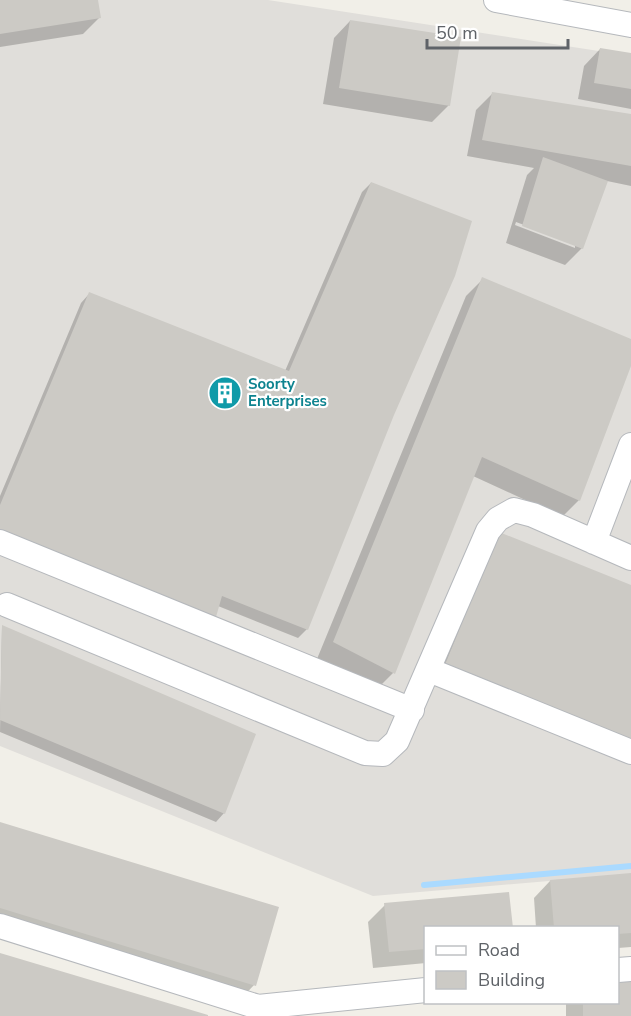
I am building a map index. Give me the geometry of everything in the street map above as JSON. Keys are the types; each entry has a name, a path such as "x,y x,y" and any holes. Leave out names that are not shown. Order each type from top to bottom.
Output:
{"street":[{"path":"496,0 631,25"},
{"path":"594,542 631,445"},
{"path":"7,605 365,753 383,754 397,741 488,531 498,519 514,510 533,515 631,558"},
{"path":"0,542 412,710"},
{"path":"429,670 631,752"},
{"path":"0,926 275,1011 424,990"}],"shaded area":[{"path":"26,0 268,0 631,56 631,874 373,896 0,746 0,4"}],"building":[{"path":"0,0 98,0 101,18 0,34"},
{"path":"350,20 461,37 450,106 339,88"},
{"path":"600,48 631,53 631,89 594,83"},
{"path":"492,92 631,114 631,166 482,140"},
{"path":"543,157 608,181 583,249 522,226"},
{"name":"Soorty Enterprises","path":"371,182 472,221 455,276 394,415 308,630 222,596 216,617 0,533 0,505 89,292 289,371"},
{"path":"482,277 631,339 631,366 580,501 482,457 395,674 333,642"},
{"path":"499,532 631,585 631,739 444,667"},
{"path":"2,625 256,734 225,814 0,720"},
{"path":"0,822 279,907 256,986 0,908"},
{"path":"631,873 631,933 619,934 619,926 554,926 550,880"},
{"path":"509,892 513,926 424,926 424,949 389,952 384,903"},
{"path":"0,953 208,1015 208,1016 0,1016"},
{"path":"631,971 631,1016 583,1016 583,1004 619,1004 619,972"}],"waterway":[{"path":"424,885 631,866"}],"place":[{"name":"Soorty Enterprises","path":"225,393"}]}
